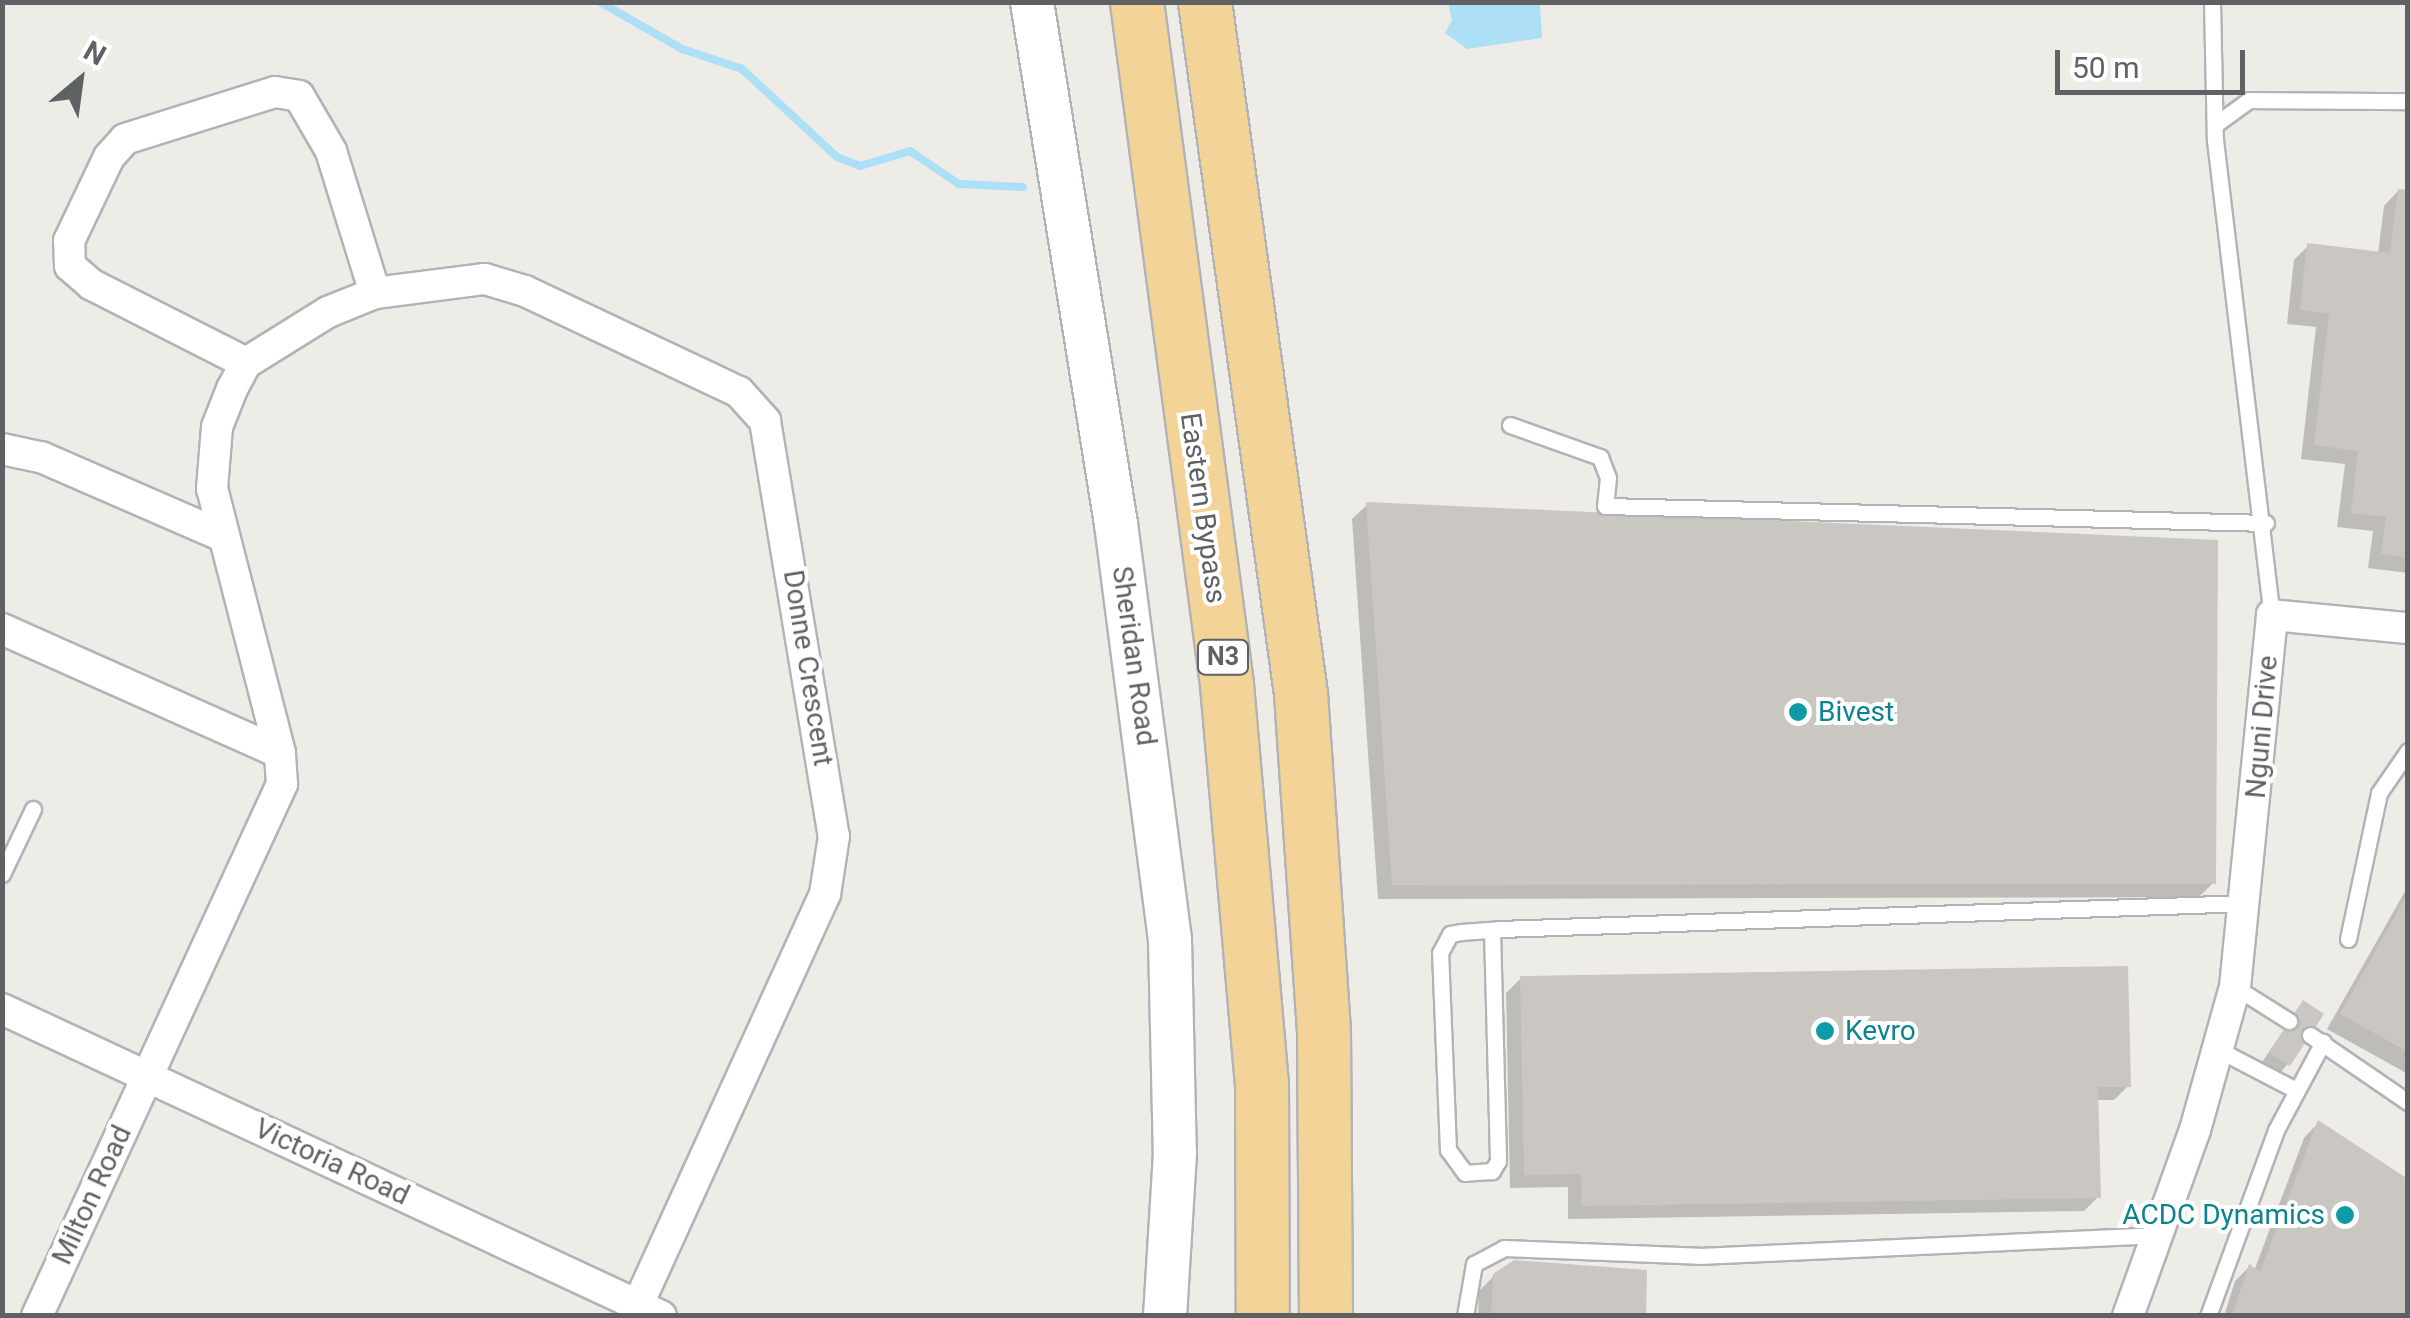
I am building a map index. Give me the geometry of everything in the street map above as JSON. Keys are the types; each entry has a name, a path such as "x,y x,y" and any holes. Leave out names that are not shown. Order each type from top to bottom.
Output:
{"highway":[{"name":"Eastern Bypass","path":"1136,2 1227,686 1262,1083 1263,1316"},
{"path":"1205,2 1301,694 1324,1033 1326,1316"}],"street":[{"name":"Sheridan Road","path":"1032,2 1116,524 1170,940 1175,1134 1166,1316"},
{"path":"147,1075 277,797 280,753 222,536 212,456 246,363 92,286 70,266 69,241 109,156 125,140 275,92 299,96 326,137 375,292"},
{"name":"Donne Crescent","path":"246,363 328,312 375,292 501,281 739,392 765,420 772,440 834,855 825,894 644,1312"},
{"path":"2,449 41,458 222,536"},
{"path":"2272,615 2408,628"},
{"name":"Nguni Drive","path":"2128,1316 2160,1235 2236,987 2272,615"},
{"path":"2,629 280,753"},
{"name":"Victoria Road","path":"2,1009 644,1312"},
{"name":"Milton Road","path":"37,1316 147,1075"}],"lane":[{"name":"Nguni Drive","path":"2212,2 2216,124 2266,523 2272,615"},
{"path":"2216,124 2249,100 2408,101"},
{"path":"1510,425 1600,457 1608,478 1605,506 2266,523"},
{"path":"2348,939 2379,793 2408,751"},
{"path":"2,874 34,808"},
{"path":"1492,930 1498,1161 1492,1171 1465,1173 1448,1150 1440,953 1450,934 1492,930 2247,903"},
{"path":"2236,987 2289,1021"},
{"path":"2208,1316 2316,1038 2408,1102"},
{"path":"2218,1050 2294,1089"},
{"path":"1464,1316 1474,1264 1504,1248 1700,1256 2160,1235"}],"water":[{"path":"1448,3 1540,3 1542,38 1467,49 1445,33 1452,20"}],"building":[{"path":"2398,189 2408,190 2408,558 2381,554 2386,517 2351,513 2358,451 2314,445 2329,314 2300,310 2307,243 2390,253"},
{"name":"Bivest","path":"1366,502 2218,540 2216,884 1392,885"},
{"path":"2408,893 2408,1052 2340,1014"},
{"name":"Kevro","path":"2128,966 2131,1087 2098,1087 2101,1198 1582,1206 1581,1174 1524,1175 1520,976"},
{"path":"2303,1000 2324,1014 2290,1066 2269,1052"},
{"name":"ACDC Dynamics","path":"2318,1120 2408,1179 2408,1316 2232,1316 2249,1264 2260,1272"},
{"path":"1514,1260 1647,1270 1646,1316 1491,1316 1493,1274"}],"waterway":[{"path":"600,2 682,49 742,69 837,157 860,166 910,151 959,184 1023,187"}],"place":[{"name":"Bivest","path":"1798,712"},
{"name":"Kevro","path":"1825,1031"},
{"name":"ACDC Dynamics","path":"2345,1215"}]}
